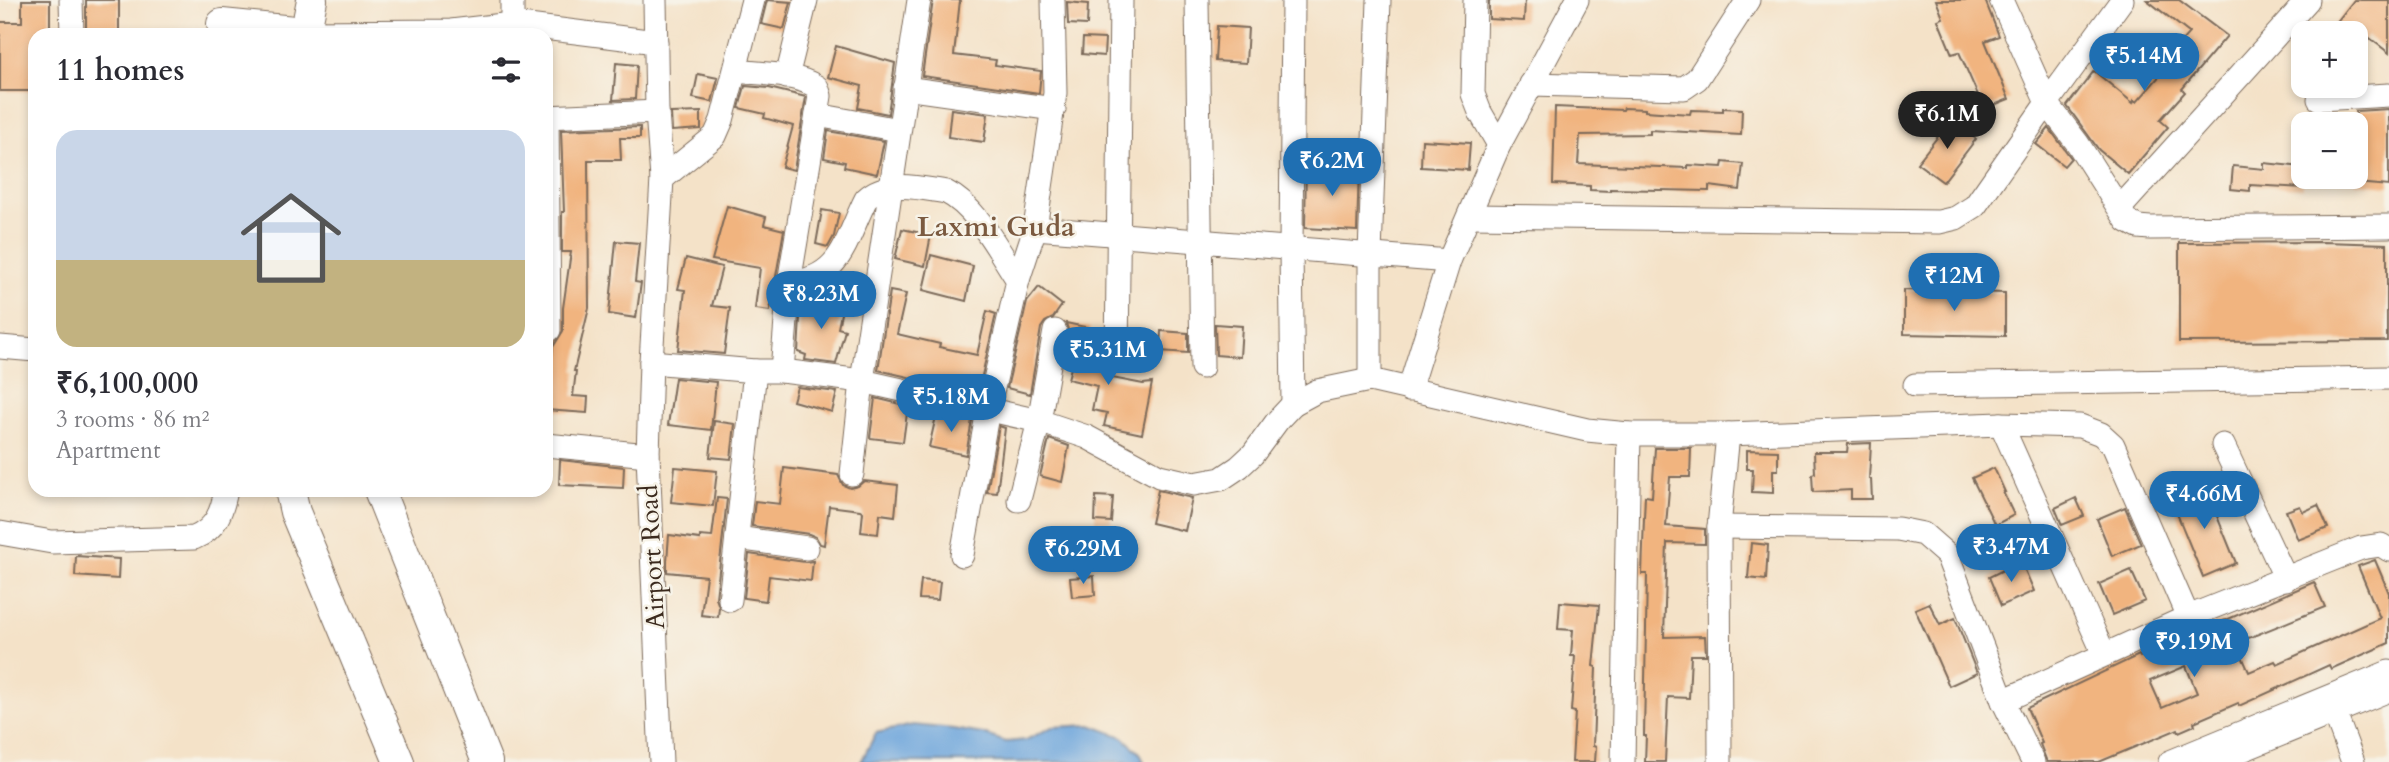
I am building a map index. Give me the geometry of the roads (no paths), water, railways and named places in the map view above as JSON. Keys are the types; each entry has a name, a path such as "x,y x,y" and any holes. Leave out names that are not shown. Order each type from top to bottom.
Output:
{"main road":[{"path":"306,28 312,0"},
{"path":"224,20 274,28"},
{"path":"292,497 295,512 399,762"},
{"path":"382,497 486,762"}],"street":[{"path":"71,0 72,28"},
{"path":"512,0 512,24"},
{"path":"648,455 650,362 662,179 657,111 655,0"},
{"path":"662,179 715,136 736,71 753,0"},
{"path":"787,77 806,0"},
{"path":"852,474 862,381 919,0"},
{"path":"962,555 988,410 1018,280 1035,228 1054,109 1054,0"},
{"path":"1117,360 1121,0"},
{"path":"1197,0 1202,367"},
{"path":"1293,0 1293,404"},
{"path":"1370,380 1370,254 1379,0"},
{"path":"1475,0 1473,94 1499,145"},
{"path":"1409,390 1449,261 1499,145 1577,0"},
{"path":"1531,84 1684,88 1697,79 1748,0"},
{"path":"2001,0 2047,103 2078,144 2127,221 2138,227 2150,228 2389,226"},
{"path":"1469,216 1938,222 1956,218 1975,206 2122,0"},
{"path":"2120,208 2308,0"},
{"path":"477,28 512,24 544,28"},
{"path":"553,29 656,42"},
{"path":"736,71 787,77 817,87 820,96 789,283 782,371"},
{"path":"905,88 1054,109"},
{"path":"2319,99 2389,95"},
{"path":"553,117 657,111"},
{"path":"817,115 899,130"},
{"path":"789,283 820,276 834,265 866,199 874,191 891,186 946,192 964,203 1018,280"},
{"path":"1035,228 1449,261"},
{"path":"1019,500 1039,421 1055,331"},
{"path":"0,347 28,349"},
{"path":"650,362 782,371 862,381 1039,421 1087,437 1159,476 1194,484 1221,479 1239,467 1253,454 1293,404 1317,391 1370,380 1587,430 1629,435 2001,424 2080,426 2101,434 2113,445 2188,617"},
{"path":"730,600 755,371"},
{"path":"1915,385 2389,378"},
{"path":"2001,424 2104,654"},
{"path":"1720,762 1719,527 1728,434"},
{"path":"1623,762 1629,435"},
{"path":"2223,445 2286,579"},
{"name":"Airport Road","path":"553,446 648,455 661,762"},
{"path":"0,533 52,542 194,538 206,533 222,512 225,497"},
{"path":"1719,527 1898,529 1923,534 1947,555 2003,701 2033,762"},
{"path":"737,538 807,548"},
{"path":"2003,701 2188,617 2361,548 2381,545 2389,550"},
{"path":"2170,762 2389,672"},
{"path":"2213,762 2389,690"},
{"path":"2334,711 2353,762"}],"water":[{"path":"913,725 983,734 1006,742 1026,740 1052,727 1091,725 1123,737 1140,753 1144,762 861,762 876,733"}],"district":[{"name":"Laxmi Guda","path":"996,227"}]}
